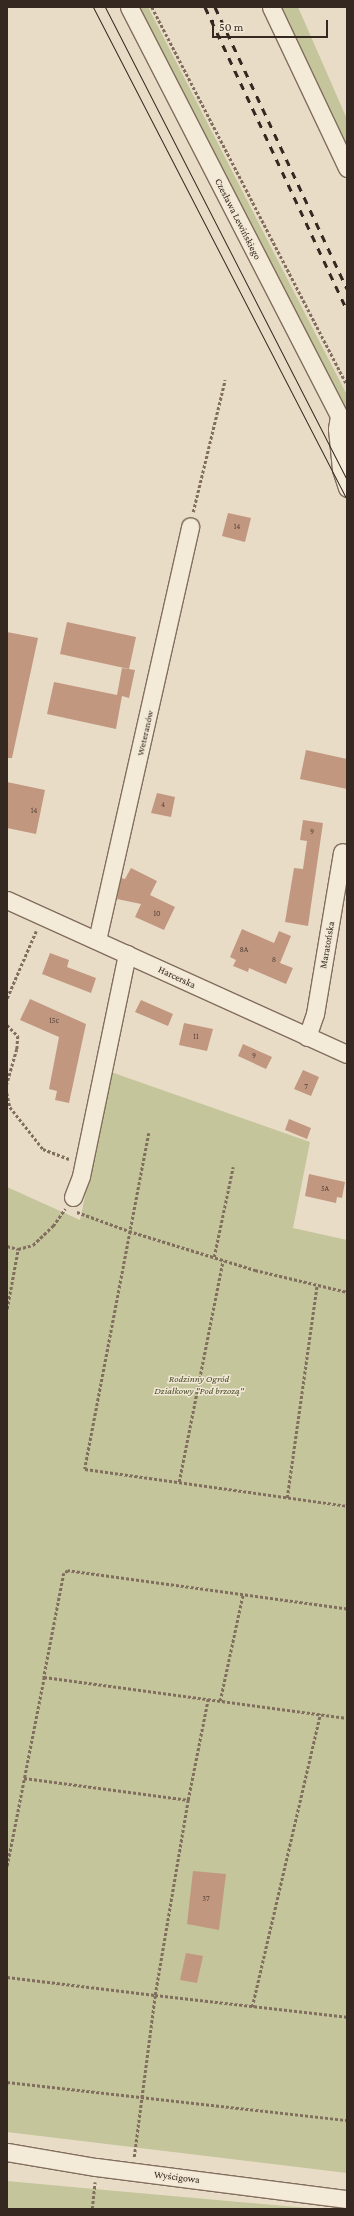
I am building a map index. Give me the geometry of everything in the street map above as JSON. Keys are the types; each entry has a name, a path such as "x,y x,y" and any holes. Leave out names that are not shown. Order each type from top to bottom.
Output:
{"street":[{"name":"Czesława Lewińskiego","path":"129,7 347,431"},
{"path":"271,7 347,168"},
{"path":"339,415 337,430 341,469 347,488"},
{"name":"Weteranów","path":"97,940 190,526"},
{"name":"Maratońska","path":"307,1037 315,1014 342,852"},
{"name":"Harcerska","path":"7,900 347,1054"},
{"path":"69,1203 84,1162 127,954"},
{"name":"Wyścigowa","path":"7,2152 96,2167 347,2200"}],"path":[{"path":"152,7 347,384"},
{"path":"190,526 225,380"},
{"path":"7,998 43,916"},
{"path":"7,1025 18,1036 17,1049 7,1085"},
{"path":"7,1093 10,1107 43,1149 65,1159 84,1162"},
{"path":"149,1133 129,1231 85,1469 347,1506"},
{"path":"214,1257 233,1167"},
{"path":"7,1246 18,1249 33,1245 53,1226 69,1203 129,1231 223,1260 347,1292"},
{"path":"7,1309 18,1249"},
{"path":"180,1482 223,1260"},
{"path":"287,1498 316,1285"},
{"path":"7,1866 64,1573 68,1571 347,1609"},
{"path":"220,1701 242,1594"},
{"path":"44,1677 347,1718"},
{"path":"132,2171 155,1995 188,1800 208,1699"},
{"path":"252,2007 320,1714"},
{"path":"24,1778 188,1800"},
{"path":"7,1978 347,2017"},
{"path":"7,2082 347,2120"},
{"path":"92,2209 96,2167"}],"green space":[{"path":"139,7 148,7 347,395 347,412"},
{"path":"280,7 298,7 347,119 347,148"},
{"name":"Rodzinny Ogród Działkowy \"Pod brzozą\"","path":"111,1072 310,1142 293,1228 347,1240 347,2173 7,2132 7,1187 80,1220"},
{"path":"7,2181 94,2189 319,2209 7,2209"}],"building":[{"path":"228,513 251,518 245,542 222,536"},
{"path":"67,622 136,637 129,669 60,654"},
{"path":"7,632 38,638 12,758 7,758"},
{"path":"122,668 135,670 129,698 122,696 116,729 47,714 54,682 117,695"},
{"path":"306,750 347,759 347,789 300,779"},
{"path":"7,782 45,790 36,834 7,828"},
{"path":"157,793 175,797 171,817 151,813"},
{"path":"303,820 323,823 308,926 285,922 294,868 303,869 307,841 300,840"},
{"path":"131,868 157,881 150,895 175,907 164,930 135,917 141,904 117,899 121,878 125,879"},
{"path":"242,929 274,943 279,931 291,936 280,963 293,968 286,984 249,968 248,972 233,966 236,960 230,957"},
{"path":"50,953 69,960 67,967 96,978 91,993 42,974"},
{"path":"30,999 86,1024 69,1103 55,1100 57,1091 49,1089 59,1037 20,1020"},
{"path":"141,1000 173,1014 168,1026 135,1012"},
{"path":"184,1023 213,1029 207,1051 179,1045"},
{"path":"243,1044 272,1057 266,1069 238,1056"},
{"path":"303,1070 319,1077 311,1096 294,1089"},
{"path":"289,1119 311,1128 307,1139 285,1130"},
{"path":"309,1174 345,1182 342,1198 337,1197 336,1203 305,1196"},
{"path":"193,1871 226,1874 219,1930 187,1924"},
{"path":"186,1953 203,1956 197,1983 180,1980"}],"tram line":[{"path":"93,7 347,500"},
{"path":"105,7 347,480"}],"railway":[{"path":"205,7 347,310"},
{"path":"215,7 347,289"}]}
